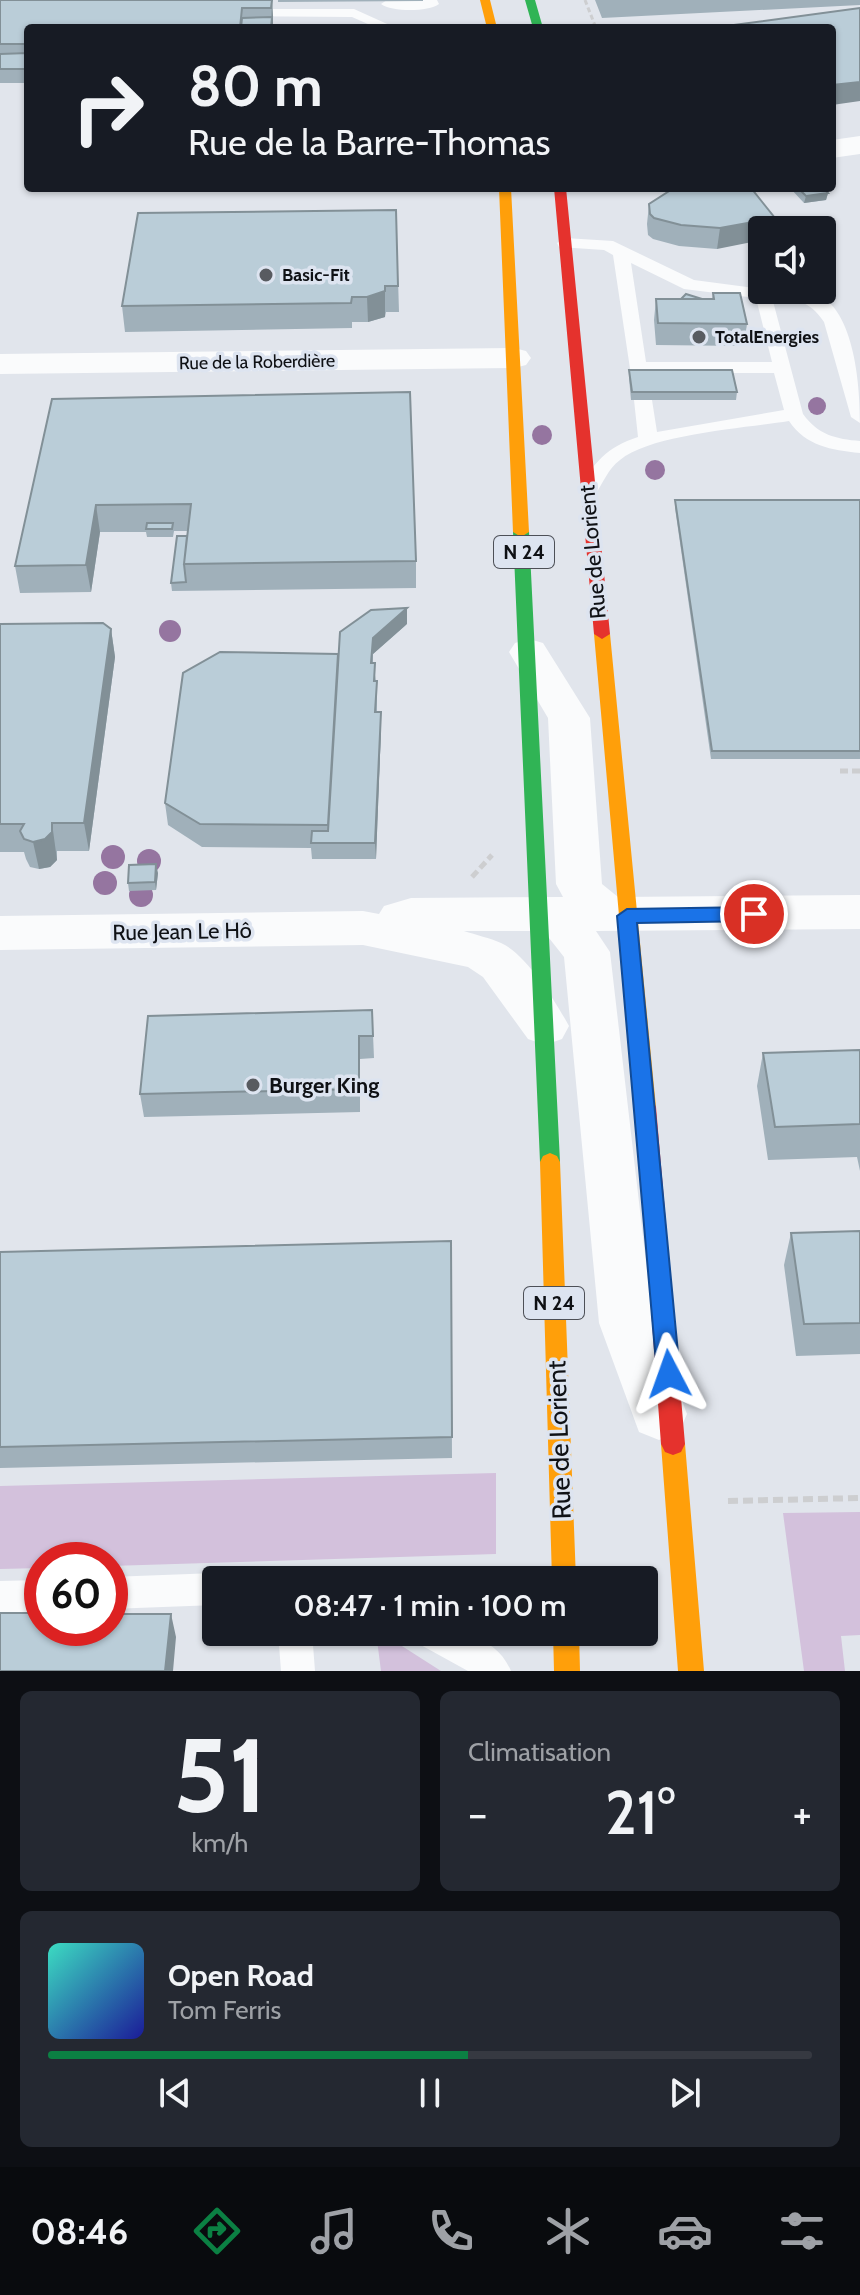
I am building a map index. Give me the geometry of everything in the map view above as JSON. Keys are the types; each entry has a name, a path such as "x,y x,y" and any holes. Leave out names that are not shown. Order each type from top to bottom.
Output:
{"main road":[{"path":"485,0 491,24"},
{"path":"530,0 537,24"},
{"name":"Rue de Lorient","path":"505,192 545,1026 564,1566"},
{"name":"Rue de Lorient","path":"560,192 641,1046 691,1671"},
{"path":"566,1646 567,1671"}],"street":[{"path":"836,148 860,145"},
{"name":"Rue de la Roberdière","path":"0,364 514,358"},
{"name":"Rue de Lorient","path":"529,652 569,718 579,884 585,899 599,910 627,916"},
{"name":"Rue Jean Le Hô","path":"363,928 411,915 627,916 860,912"},
{"name":"Rue de Lorient","path":"538,916 565,926 587,952 626,1323 676,1478"},
{"name":"Rue Jean Le Hô","path":"0,933 363,928 449,944 484,955 500,965 545,1026"}],"lane":[{"path":"388,4 432,4 430,0"},
{"path":"227,13 354,13 380,24"},
{"path":"565,243 607,245 690,285 748,290"},
{"path":"621,252 639,373 782,367"},
{"path":"772,304 782,367 794,414 803,430 818,441 860,447"},
{"path":"818,441 859,417 845,361 829,314 821,304"},
{"path":"643,400 648,441"},
{"path":"587,493 602,466 620,450 648,441 794,414"},
{"path":"128,1592 202,1590"},
{"path":"0,1597 24,1596"},
{"path":"296,1646 298,1671"},
{"path":"456,1646 494,1671"}],"path":[{"path":"585,0 594,24"},
{"path":"840,771 860,771"},
{"path":"676,1478 860,1498"}],"shaded area":[{"path":"496,1473 496,1554 128,1565 128,1542 24,1542 24,1568 0,1569 0,1486"},
{"path":"860,1512 860,1635 841,1636 845,1671 804,1671 783,1513"},
{"path":"378,1646 402,1646 441,1671 381,1671"}],"building":[{"path":"0,0 272,0 271,8 242,8 240,24 24,24 24,44 0,44"},
{"path":"860,8 860,82 836,85 836,24 741,24"},
{"path":"272,17 271,24 241,24 242,18"},
{"path":"24,53 24,69 0,69 0,54"},
{"path":"668,192 754,192 773,216 748,216 748,223 720,228 681,225 654,218 650,214 649,204"},
{"path":"802,192 828,193 806,196"},
{"name":"Basic-Fit","path":"396,210 398,286 385,286 385,291 367,297 352,297 351,303 122,306 138,213"},
{"path":"713,293 740,293 747,324 658,323 656,299 714,299"},
{"path":"686,294 702,299 681,299"},
{"path":"629,370 732,370 737,392 632,392"},
{"path":"410,392 416,561 184,564 191,504 96,505 86,565 15,566 52,399"},
{"path":"675,500 860,500 860,751 712,751"},
{"path":"147,523 173,523 172,529 146,529"},
{"path":"177,536 187,536 186,582 171,583"},
{"path":"407,608 373,638 371,663 375,663 374,681 377,681 375,712 381,712 375,843 311,843 312,831 328,831 340,632 371,610"},
{"path":"103,623 111,629 84,823 52,823 52,832 45,839 33,842 24,839 20,831 24,824 0,824 0,624"},
{"path":"220,652 338,654 328,825 200,824 165,803 183,673"},
{"path":"156,864 155,882 128,883 129,865"},
{"name":"Burger King","path":"372,1010 373,1036 359,1036 359,1089 140,1094 148,1016"},
{"path":"860,1050 860,1124 775,1127 763,1053"},
{"path":"860,1231 860,1323 804,1324 791,1233"},
{"path":"451,1241 452,1437 0,1447 0,1252"},
{"path":"0,1613 24,1613 24,1646 128,1646 128,1614 171,1614 165,1671 0,1671"}],"traffic: fast":[{"path":"530,0 537,24"},
{"path":"521,532 550,1162"}],"traffic: slow":[{"path":"485,0 491,24"},
{"path":"505,192 521,532"},
{"path":"602,634 646,1107"},
{"path":"550,1162 564,1566"},
{"path":"673,1444 691,1671"},
{"path":"566,1646 567,1671"}],"traffic: jam":[{"path":"560,192 602,634"},
{"path":"646,1107 673,1444"}],"place":[{"name":"Basic-Fit","path":"266,275"},
{"name":"TotalEnergies","path":"699,337"},
{"name":"Burger King","path":"253,1085"}],"route":[{"path":"669,1374 627,916 754,914"}]}
